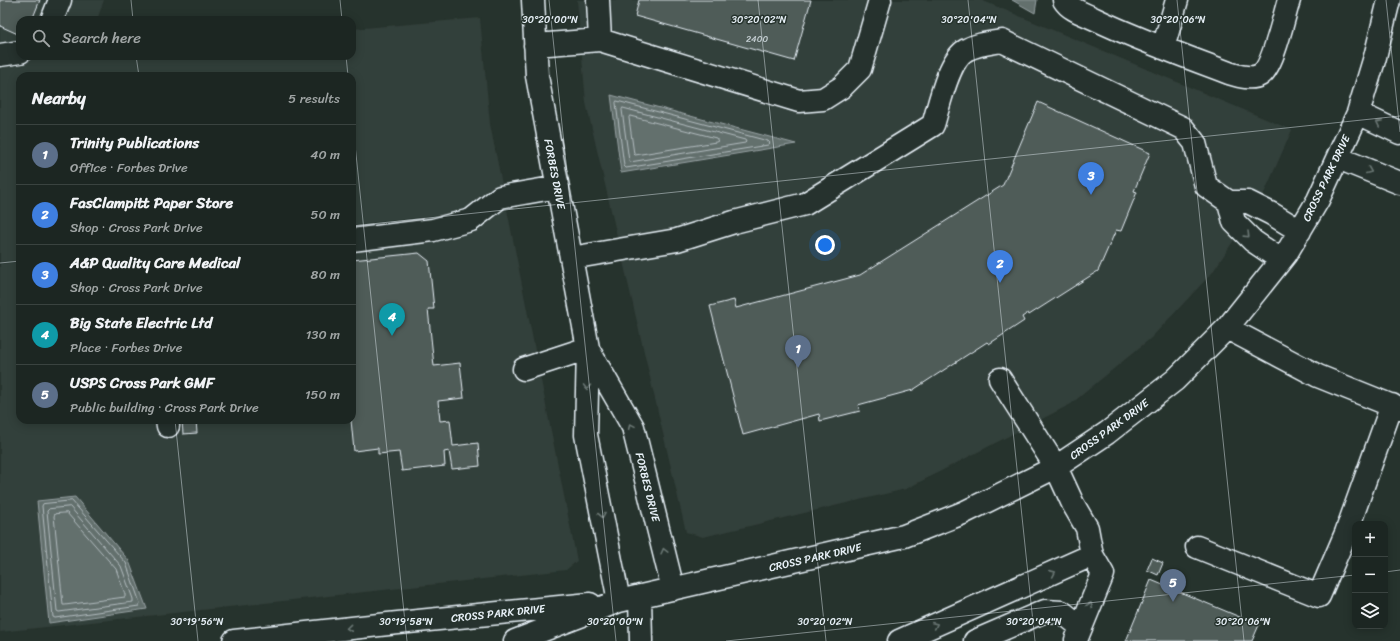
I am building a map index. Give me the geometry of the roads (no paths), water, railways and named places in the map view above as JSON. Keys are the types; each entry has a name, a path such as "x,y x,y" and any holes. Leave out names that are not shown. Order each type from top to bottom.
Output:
{"street":[{"path":"54,16 60,0"},
{"name":"FORBES DRIVE","path":"533,0 537,76 588,348 586,435 619,601"},
{"path":"598,0 600,40"},
{"path":"535,45 600,40 799,100 823,99 842,87 860,69 880,0"},
{"path":"1064,0 1078,11 1121,31 1243,77 1261,75 1266,68 1274,53 1289,0"},
{"path":"1163,48 1177,0"},
{"name":"CROSS PARK DRIVE","path":"515,641 619,601 904,536 963,513 1056,467 1107,433 1175,380 1227,328 1281,260 1300,231 1318,200 1358,113 1375,57 1389,0"},
{"path":"571,258 677,240 734,222 805,204 933,125 951,67 964,50 984,43 1002,41 1183,128 1195,143 1206,186 1229,202 1248,202 1272,214 1300,231"},
{"path":"0,55 16,53"},
{"path":"1358,113 1400,133"},
{"path":"1338,158 1400,183"},
{"path":"356,239 441,228 471,220 500,197 558,187"},
{"path":"1229,202 1234,222 1253,241 1281,260"},
{"path":"1197,547 1319,596 1346,533 1396,407 1318,376 1227,328"},
{"path":"524,369 588,348"},
{"name":"FORBES DRIVE","path":"588,348 633,427 673,589"},
{"path":"1000,379 1056,467 1086,528 1092,555 1103,574 1078,634"},
{"path":"899,641 1092,555"},
{"path":"640,596 641,641"},
{"name":"CROSS PARK DRIVE","path":"234,641 619,601"},
{"path":"975,641 1045,610 1062,612 1078,634"}],"water":[{"path":"1012,0 1037,0 1035,13"},
{"path":"611,95 796,144 621,173"},
{"path":"75,497 129,561 147,609 49,623 37,501"}],"place":[{"name":"A&P Quality Care Medical","path":"1091,195"},
{"name":"FasClampitt Paper Store","path":"1000,283"},
{"name":"Big State Electric Ltd","path":"392,336"},
{"name":"Trinity Publications","path":"798,368"},
{"name":"USPS Cross Park GMF","path":"1173,602"}]}
